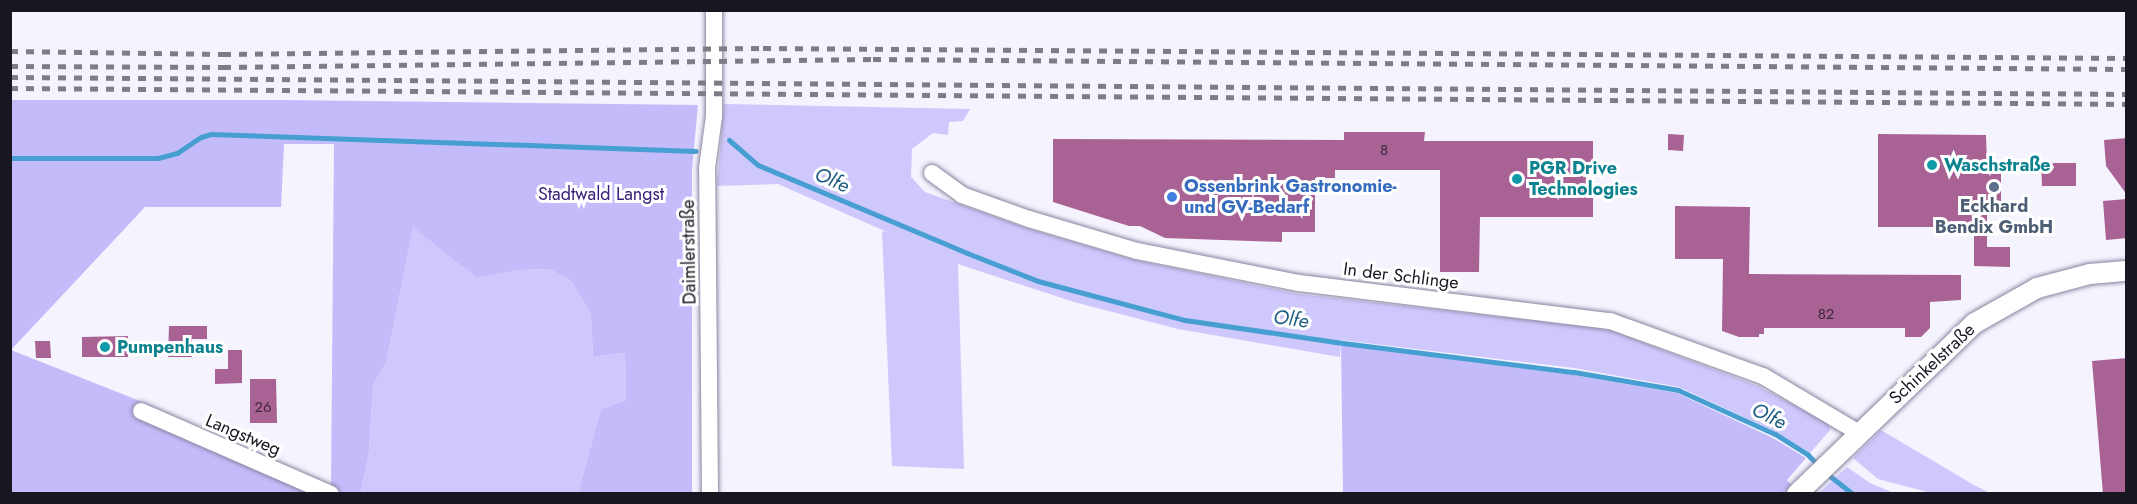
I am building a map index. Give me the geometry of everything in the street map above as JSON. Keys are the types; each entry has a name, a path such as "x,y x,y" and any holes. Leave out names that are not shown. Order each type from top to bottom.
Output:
{"street":[{"name":"Daimlerstraße","path":"710,494 707,168 714,116 714,10"},
{"name":"In der Schlinge","path":"932,173 962,195 1029,219 1137,251 1299,283 1610,321 1763,376 1859,433"},
{"name":"Schinkelstraße","path":"1797,494 1975,323 2037,288 2090,274 2127,271"},
{"name":"Langstweg","path":"141,411 331,494"}],"shaded area":[{"path":"724,104 970,109 963,121 949,122 948,135 933,133 912,149 911,177 925,192 1029,229 1135,260 1299,294 1607,329 1758,386 1829,424 1830,430 1810,453 1776,432 1679,387 1574,368 1341,340 1340,357 1178,329 1074,302 958,264 964,469 892,466 882,231 887,232 778,184 717,186"},
{"path":"413,226 477,278 520,270 550,269 572,282 591,315 593,357 625,353 626,400 601,409 578,493 361,494 369,452 373,385 386,363"},
{"path":"1881,430 1990,493 1931,493 1878,479 1853,458"},
{"path":"1847,467 1870,483 1894,493 1819,493"}],"green space":[{"name":"Stadtwald Langst","path":"10,100 281,100 698,105 692,170 692,493 578,493 601,409 626,400 625,353 593,357 591,315 572,282 550,269 520,270 477,278 413,227 386,363 373,385 369,452 361,493 11,493","holes":["284,144 334,144 331,487 211,436 145,403 11,350 145,207 281,207"]},
{"path":"1341,344 1574,375 1677,393 1773,438 1806,458 1787,480 1792,486 1784,493 1343,493"}],"building":[{"path":"1344,132 1425,132 1424,141 1593,141 1593,217 1480,217 1479,272 1440,272 1440,170 1335,170 1335,178 1315,178 1315,232 1282,232 1282,242 1165,238 1140,226 1129,226 1053,202 1053,139 1344,140"},
{"path":"1668,134 1684,135 1683,151 1668,150"},
{"path":"1878,134 1986,135 1987,164 2001,164 2001,202 1987,203 1987,247 2010,247 2010,267 1974,266 1974,227 1878,227"},
{"path":"2127,138 2127,195 2106,166 2104,140"},
{"path":"2041,163 2076,163 2076,186 2042,186"},
{"path":"2127,199 2127,238 2106,240 2103,201"},
{"path":"1675,206 1750,207 1749,274 1961,275 1961,300 1930,302 1930,328 1921,337 1905,337 1905,328 1764,328 1764,334 1759,334 1759,337 1739,337 1722,331 1723,259 1675,259"},
{"path":"169,326 207,326 207,339 192,339 192,357 168,357"},
{"name":"Pumpenhaus","path":"128,336 128,357 82,357 82,337"},
{"path":"35,341 50,341 51,358 36,358"},
{"path":"228,350 242,350 242,383 215,384 215,369 228,369"},
{"path":"2127,358 2127,494 2103,494 2092,361"},
{"path":"250,379 276,379 277,423 250,423"}],"waterway":[{"path":"10,158 158,158 177,153 201,137 211,134 696,151"},
{"name":"Olfe","path":"729,140 758,165 1038,281 1185,320 1335,342 1574,372 1678,390 1775,434 1808,455 1820,467"},
{"name":"Olfe","path":"1826,473 1853,494"}],"railway":[{"path":"10,51 223,54 763,48 2126,58"},
{"path":"10,66 223,67 873,59 2126,69"},
{"path":"10,77 2126,94"},
{"path":"10,88 2126,104"}],"place":[{"name":"Waschstraße","path":"1932,165"},
{"name":"PGR Drive Technologies","path":"1517,179"},
{"name":"Eckhard Bendix GmbH","path":"1994,187"},
{"name":"Ossenbrink Gastronomie- und GV-Bedarf","path":"1172,197"},
{"name":"Pumpenhaus","path":"105,347"}]}
